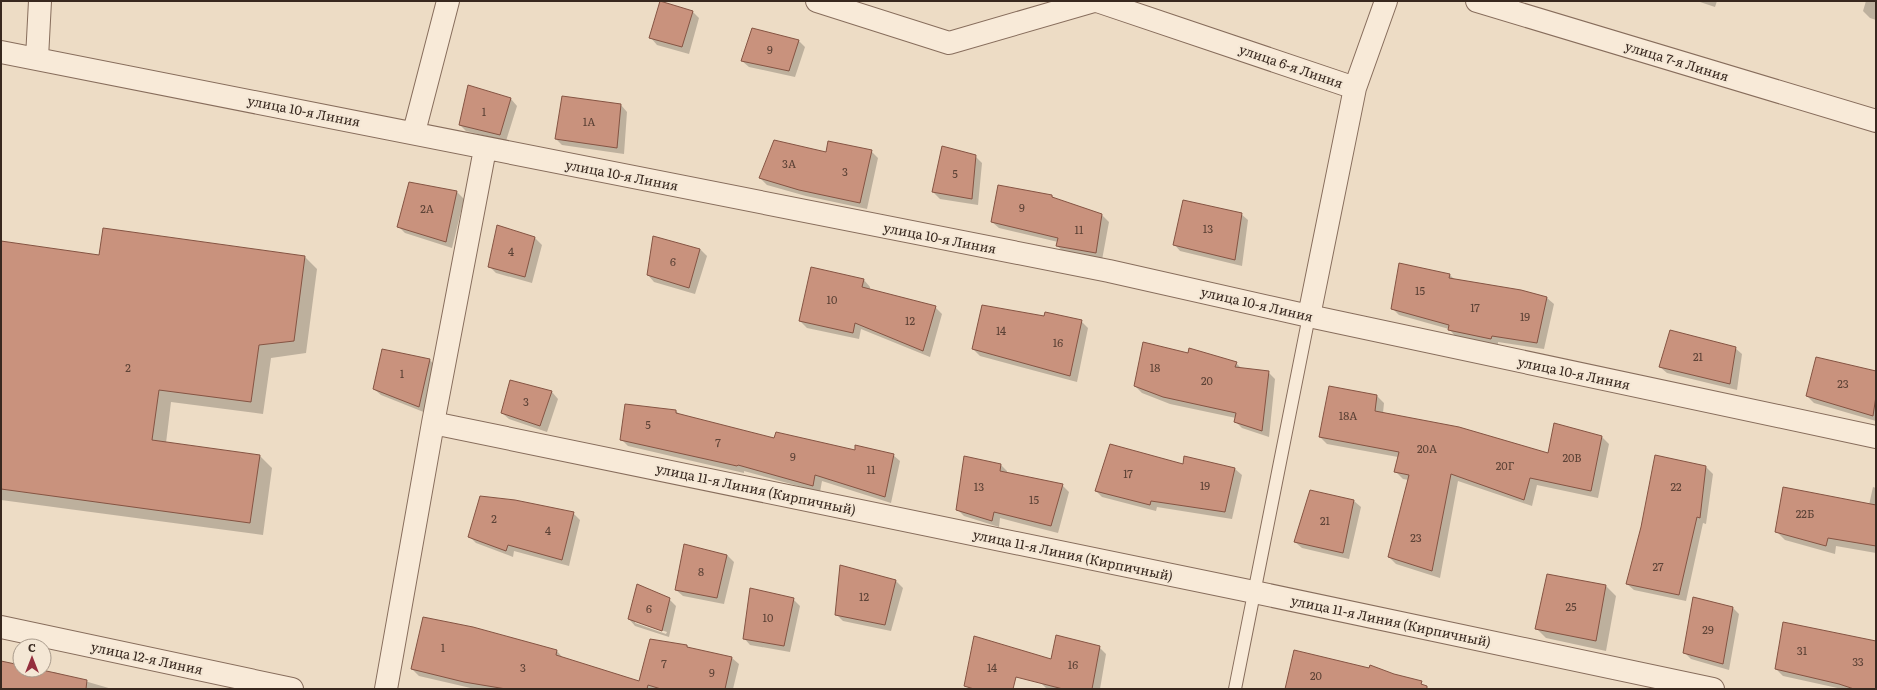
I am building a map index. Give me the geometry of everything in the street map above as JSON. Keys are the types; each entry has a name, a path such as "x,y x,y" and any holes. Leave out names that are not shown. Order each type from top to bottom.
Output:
{"street":[{"path":"37,58 40,1"},
{"path":"414,132 448,1"},
{"path":"817,1 950,43 1094,1"},
{"name":"улица 6-я Линия","path":"1097,1 1355,88 1309,316"},
{"path":"1355,88 1386,1"},
{"name":"улица 7-я Линия","path":"1478,1 1876,122"},
{"name":"улица 10-я Линия","path":"1,52 414,132 485,149 1109,271 1309,316 1876,437"},
{"path":"386,689 433,423 485,149"},
{"name":"улица 11-я Линия (Кирпичный)","path":"433,423 1254,592 1713,689"},
{"name":"улица 12-я Линия","path":"1,627 292,689"}],"lane":[{"path":"1235,689 1309,316"}],"building":[{"path":"660,1 693,11 682,47 649,38"},
{"path":"752,28 799,40 789,71 741,61"},
{"path":"468,85 511,98 500,135 459,125"},
{"path":"562,96 621,104 617,148 555,139"},
{"path":"774,140 826,152 828,141 872,150 860,203 799,190 759,178"},
{"path":"942,146 976,155 972,199 932,192"},
{"path":"409,182 457,191 446,242 397,227"},
{"path":"998,185 1052,195 1052,197 1102,214 1096,253 1056,246 1058,238 991,222"},
{"path":"1183,200 1242,213 1235,260 1173,245"},
{"path":"497,225 535,237 525,277 488,267"},
{"path":"103,228 305,256 294,341 259,345 251,402 159,390 152,440 260,455 250,523 1,489 1,241 99,255"},
{"path":"653,236 700,249 689,288 647,275"},
{"path":"1399,263 1450,274 1449,278 1521,290 1547,297 1537,343 1492,336 1491,339 1448,330 1449,325 1391,309"},
{"path":"811,267 864,279 862,287 936,306 923,351 855,323 853,333 799,321"},
{"path":"982,305 1044,316 1045,312 1082,320 1070,376 972,349"},
{"path":"1670,330 1736,347 1730,384 1659,367"},
{"path":"1143,342 1188,353 1189,348 1237,362 1235,367 1269,371 1262,431 1234,422 1236,413 1163,397 1134,386"},
{"path":"382,349 430,359 419,407 373,389"},
{"path":"1816,357 1876,371 1876,396 1873,416 1806,396"},
{"path":"510,380 552,391 540,426 501,413"},
{"path":"1329,386 1377,395 1375,411 1459,427 1548,453 1554,423 1602,436 1591,491 1530,478 1524,500 1451,474 1432,571 1388,557 1409,475 1394,472 1399,452 1319,437"},
{"path":"625,404 676,410 676,413 774,438 776,432 855,450 855,445 894,454 885,497 815,475 813,486 738,465 620,440"},
{"path":"1110,444 1183,464 1184,456 1235,468 1225,512 1151,501 1150,505 1095,491"},
{"path":"1655,455 1706,466 1700,518 1697,517 1679,595 1626,584 1641,527"},
{"path":"964,456 1001,464 1000,471 1063,484 1051,526 994,512 992,521 956,510"},
{"path":"1783,487 1876,505 1876,546 1828,538 1826,546 1775,532"},
{"path":"1310,490 1354,500 1343,553 1294,542"},
{"path":"480,496 515,500 574,512 562,560 508,545 506,551 468,537"},
{"path":"684,544 727,555 717,598 675,590"},
{"path":"840,565 896,580 885,625 835,615"},
{"path":"1547,574 1606,585 1596,641 1535,629"},
{"path":"637,584 670,598 662,631 628,619"},
{"path":"750,588 794,598 784,646 743,639"},
{"path":"1693,597 1733,607 1723,664 1683,653"},
{"path":"423,617 473,627 557,650 556,655 639,681 650,639 687,645 687,647 732,657 725,689 661,689 648,685 647,689 506,689 464,682 411,669"},
{"path":"1783,622 1876,641 1876,689 1854,689 1775,669"},
{"path":"1056,635 1100,646 1092,689 1063,689 1016,677 1013,689 974,689 964,686 974,636 1051,659"},
{"path":"1294,650 1369,668 1370,665 1394,674 1422,681 1421,684 1427,686 1427,689 1285,689"},
{"path":"1,661 12,663 12,678 52,678 52,672 87,680 86,689 1,689"}]}
